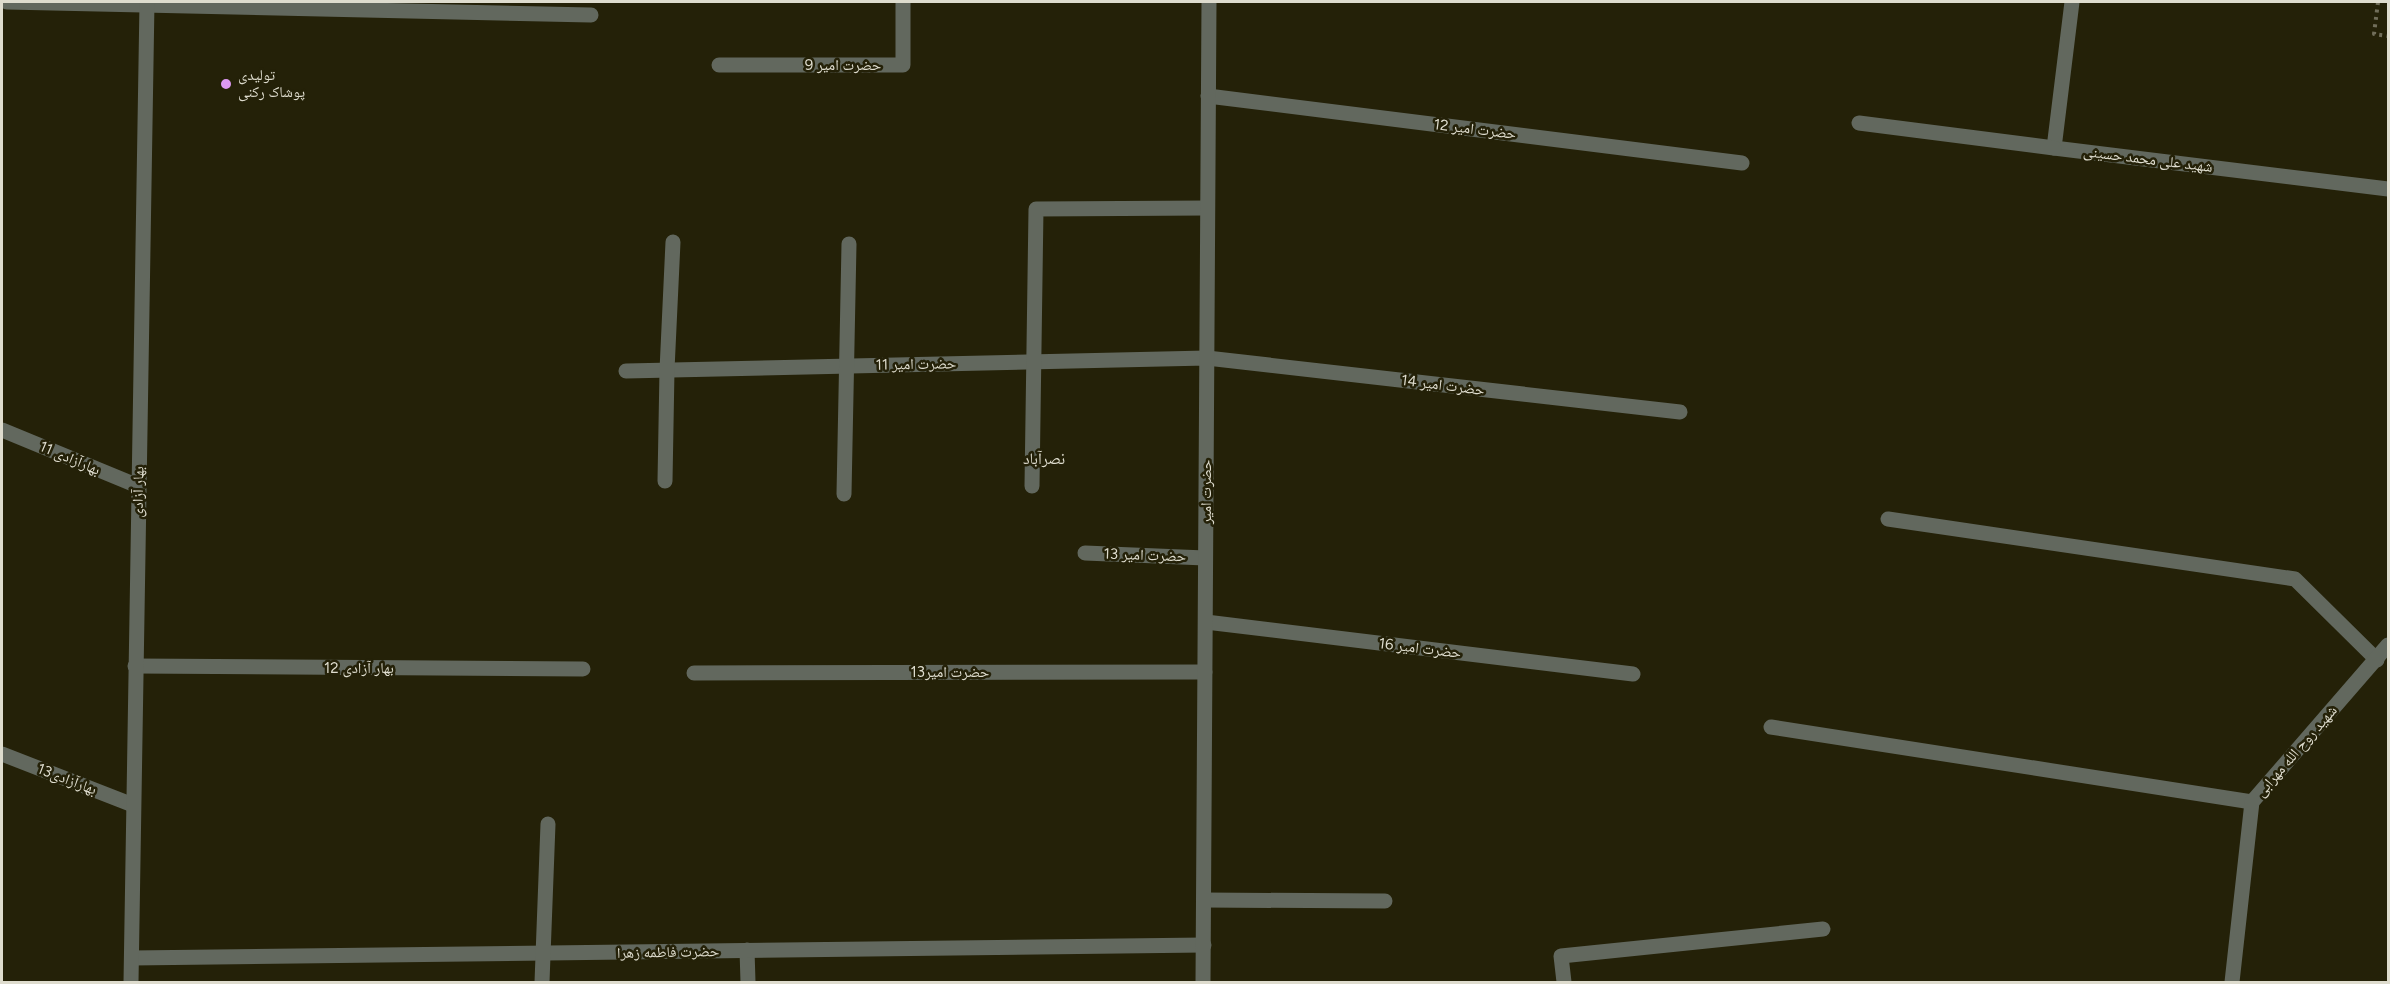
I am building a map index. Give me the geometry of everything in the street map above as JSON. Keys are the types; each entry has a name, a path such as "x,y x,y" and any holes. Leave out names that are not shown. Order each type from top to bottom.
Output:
{"street":[{"path":"7,2 591,15"},
{"name":"حضرت امیر 9","path":"719,65 903,65 903,2"},
{"name":"حضرت امیر","path":"1203,982 1209,2"},
{"path":"2054,148 2072,2"},
{"name":"بهار آزادی","path":"131,982 147,4"},
{"name":"حضرت امیر 12","path":"1208,96 1742,163"},
{"name":"شهید علی محمد حسینی","path":"1859,123 2388,189"},
{"path":"1032,486 1036,209 1208,208"},
{"path":"665,481 673,242"},
{"path":"844,494 849,244"},
{"name":"حضرت امیر 11","path":"626,371 1207,358"},
{"name":"حضرت امیر 14","path":"1207,358 1680,412"},
{"name":"بهارآزادی 11","path":"2,430 138,486"},
{"path":"1888,519 2295,579 2377,660"},
{"name":"حضرت امیر 13","path":"1085,553 1205,558"},
{"name":"حضرت امیر 16","path":"1206,622 1634,674"},
{"name":"شهید روح الله مهرابی","path":"2232,982 2252,802 2388,645"},
{"name":"بهار آزادی 12","path":"135,666 583,669"},
{"name":"حضرت امیر13","path":"694,673 1205,672"},
{"path":"1771,727 2252,802"},
{"name":"بهارآزادی13","path":"2,754 134,805"},
{"path":"542,982 548,824"},
{"path":"1204,900 1385,901"},
{"path":"1564,982 1561,956 1823,929"},
{"name":"حضرت فاطمه زهرا","path":"132,958 1204,945"},
{"path":"747,950 748,982"}],"path":[{"path":"2378,2 2374,34 2388,36"}],"place":[{"name":"تولیدی پوشاک رکنی","path":"226,84"}],"district":[{"name":"نصرآباد","path":"1044,458"}]}
